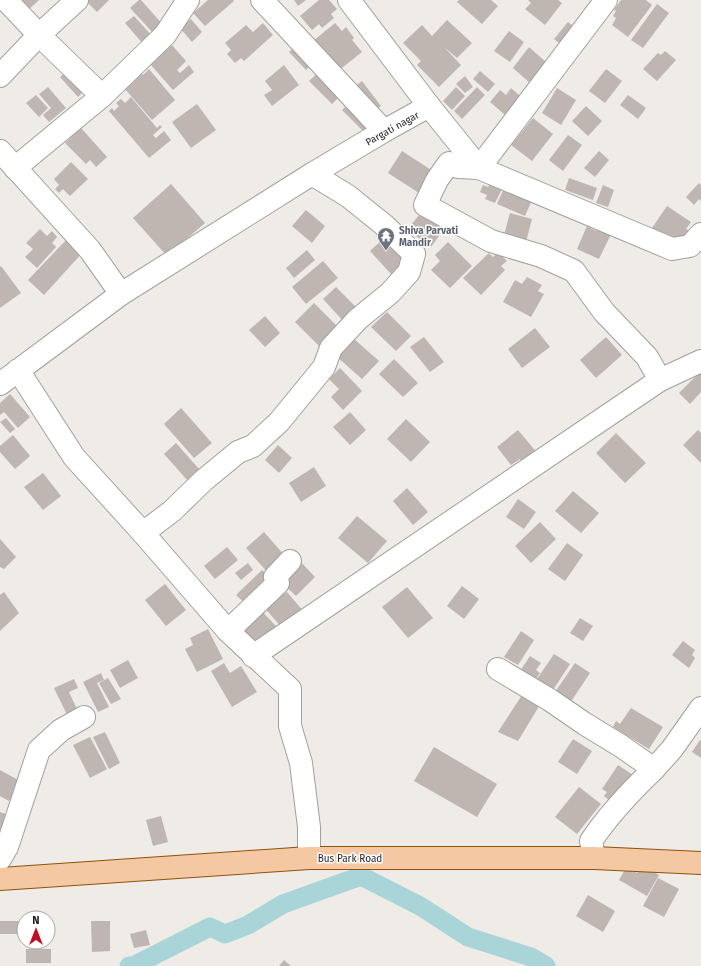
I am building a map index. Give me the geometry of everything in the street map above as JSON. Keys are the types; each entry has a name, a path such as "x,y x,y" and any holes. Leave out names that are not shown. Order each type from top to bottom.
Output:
{"main road":[{"name":"Bus Park Road","path":"0,879 309,858 594,858 701,862"}],"street":[{"path":"6,0 39,35 102,96"},
{"path":"0,76 39,35 77,0"},
{"path":"16,168 102,96 165,35 188,0"},
{"path":"262,0 384,131"},
{"path":"349,0 429,106"},
{"path":"606,0 479,168 458,167 449,163 437,180 425,205 491,241 541,256 574,271 604,312 647,358 660,380"},
{"name":"Pargati nagar","path":"0,384 120,294 312,174 429,106 479,168 672,249 690,246 701,234"},
{"path":"0,151 90,250 120,294"},
{"path":"143,533 172,511 204,480 238,452 253,446 279,422 324,367 331,348 358,319 390,293 409,272 414,254 384,225 354,201 312,174"},
{"path":"253,656 660,380 701,361"},
{"path":"18,370 74,457 143,533 228,632 290,689 290,726 301,763 309,827 309,858"},
{"path":"228,632 278,583 275,577 290,561"},
{"path":"498,669 550,700 654,769"},
{"path":"594,858 591,841 601,826 626,796 672,749 701,708"},
{"path":"0,859 7,847 38,750 61,730 84,717"}],"building":[{"path":"18,0 39,0 28,10"},
{"path":"85,0 109,0 97,12"},
{"path":"141,0 164,26 155,35 130,8"},
{"path":"208,0 234,1 205,26 193,13"},
{"path":"294,0 306,0 298,6"},
{"path":"319,0 329,0 337,9 331,14 334,18 322,28 319,24 312,30 300,16"},
{"path":"459,0 491,0 498,6 482,24 457,2"},
{"path":"528,0 558,0 562,3 545,25 525,9 531,3"},
{"path":"621,0 646,0 652,5 628,37 612,25 616,18 613,16 616,11 614,10"},
{"path":"657,4 669,13 643,48 631,40"},
{"path":"134,16 153,37 144,45 125,23"},
{"path":"191,19 202,32 192,42 180,28"},
{"path":"447,20 472,43 457,58 444,47 461,65 439,87 417,65 421,61 403,43 422,25 432,36"},
{"path":"568,22 578,30 564,47 554,39"},
{"path":"263,23 273,35 244,61 241,58 235,63 227,54 231,50 225,43 246,25 253,32"},
{"path":"335,23 342,31 346,27 354,38 352,40 362,52 338,71 313,41"},
{"path":"509,31 524,42 510,62 494,51"},
{"path":"298,43 315,61 306,70 289,52"},
{"path":"172,45 186,61 177,70 180,73 189,65 194,72 173,90 150,64"},
{"path":"529,47 547,63 530,83 513,68"},
{"path":"665,51 676,60 657,81 643,69 658,53 661,55"},
{"path":"284,65 299,85 272,106 264,95 272,90 265,81"},
{"path":"149,69 175,100 152,120 125,89 134,82 132,79 141,72 143,75"},
{"path":"606,69 622,81 605,103 589,91"},
{"path":"68,70 86,89 78,97 60,77"},
{"path":"320,71 343,93 332,104 309,81"},
{"path":"480,71 495,84 488,92 473,79"},
{"path":"465,76 473,87 465,93 456,84"},
{"path":"362,81 381,106 371,113 353,88"},
{"path":"48,87 66,108 49,122 43,115 51,108 39,94"},
{"path":"456,87 465,96 452,110 443,101"},
{"path":"477,87 485,95 462,119 454,111"},
{"path":"511,88 527,102 511,120 490,102 500,90 506,95"},
{"path":"557,88 576,100 561,125 542,113"},
{"path":"36,95 48,108 39,117 26,103"},
{"path":"628,95 646,108 638,119 620,105"},
{"path":"131,97 157,128 160,125 162,127 153,135 156,138 164,131 171,140 149,158 109,111 112,108 114,111 119,106 116,103 121,99 125,103"},
{"path":"350,102 373,126 365,133 342,110"},
{"path":"197,104 216,130 191,148 172,122"},
{"path":"586,106 602,121 588,136 572,121"},
{"path":"533,118 553,134 532,161 511,145"},
{"path":"81,128 107,157 96,167 90,160 86,164 65,143"},
{"path":"568,135 582,145 563,171 549,160"},
{"path":"402,151 436,173 422,195 388,173"},
{"path":"599,151 609,160 595,177 584,168"},
{"path":"71,162 88,179 70,196 63,189 59,193 55,189 59,185 54,179"},
{"path":"569,178 597,188 593,200 565,190"},
{"path":"699,183 701,185 701,201 699,199 694,205 686,197"},
{"path":"171,184 205,223 167,256 133,218"},
{"path":"490,184 502,189 495,203 485,199 487,195 480,192 483,185 488,187"},
{"path":"603,185 614,190 608,207 596,203"},
{"path":"505,186 533,198 525,216 497,204"},
{"path":"667,206 691,222 686,229 690,231 676,243 652,228"},
{"path":"306,210 325,226 312,243 292,226"},
{"path":"421,213 444,229 431,247 416,236 419,233 410,226"},
{"path":"510,213 532,219 526,242 504,235"},
{"path":"601,222 614,228 599,259 577,249 587,226 596,231"},
{"path":"40,229 47,236 52,231 57,237 52,243 56,247 37,268 25,257 33,249 26,243"},
{"path":"69,237 84,251 44,295 28,280"},
{"path":"384,238 405,261 391,274 370,251"},
{"path":"448,242 472,266 450,288 431,270 440,261 435,255"},
{"path":"307,250 315,260 294,278 286,268"},
{"path":"498,252 507,261 501,266 505,270 481,295 463,278 489,253 493,257"},
{"path":"323,261 338,278 306,304 292,287"},
{"path":"1,266 21,293 0,308 0,267"},
{"path":"527,277 542,285 538,291 544,294 531,317 503,302 515,280 522,284"},
{"path":"336,287 360,311 346,324 323,299"},
{"path":"314,303 339,328 320,347 295,322"},
{"path":"387,312 411,336 396,351 371,327"},
{"path":"265,316 280,333 265,347 249,330"},
{"path":"535,328 550,347 522,368 508,349"},
{"path":"424,337 444,362 430,372 410,347"},
{"path":"606,337 622,355 596,378 580,360"},
{"path":"353,338 379,361 362,379 336,356"},
{"path":"394,359 418,383 403,397 379,374"},
{"path":"340,368 362,391 343,410 331,397 339,389 329,379"},
{"path":"701,371 701,392 690,404 679,393"},
{"path":"10,394 30,417 18,428 4,412 0,415 0,403"},
{"path":"181,408 212,443 194,458 164,424"},
{"path":"350,412 366,430 350,445 333,427"},
{"path":"6,418 15,429 10,433 0,422"},
{"path":"406,419 430,442 411,462 387,439"},
{"path":"518,430 538,454 525,465 520,459 511,465 497,447"},
{"path":"698,430 701,433 701,463 683,445"},
{"path":"616,433 646,463 625,483 596,453"},
{"path":"13,435 30,456 15,469 0,452 0,446"},
{"path":"176,443 200,470 188,481 164,454"},
{"path":"278,445 292,458 279,473 265,460"},
{"path":"314,467 326,486 301,502 289,483"},
{"path":"43,473 61,496 43,510 24,487"},
{"path":"407,488 428,512 413,525 393,501"},
{"path":"573,491 599,513 581,533 555,511"},
{"path":"518,499 536,512 524,529 506,517"},
{"path":"357,516 387,541 368,563 338,538"},
{"path":"540,522 556,539 531,563 515,546"},
{"path":"264,532 286,557 268,573 246,548"},
{"path":"0,539 16,557 4,569 0,567"},
{"path":"567,543 583,555 565,581 548,569"},
{"path":"227,547 238,560 215,579 204,566"},
{"path":"299,560 315,577 296,596 279,580"},
{"path":"248,563 253,570 241,580 235,573"},
{"path":"262,570 275,583 250,608 236,595"},
{"path":"165,584 186,610 166,626 145,600"},
{"path":"278,586 284,594 287,592 304,612 283,629 262,605"},
{"path":"462,586 479,599 464,619 447,606"},
{"path":"407,587 433,618 408,638 382,607"},
{"path":"4,592 19,613 0,631 0,595"},
{"path":"257,606 276,626 252,649 233,629"},
{"path":"580,618 593,626 583,641 570,633"},
{"path":"208,629 223,659 197,672 185,649 193,645 190,638"},
{"path":"521,631 534,640 518,665 504,657"},
{"path":"683,641 695,650 692,655 695,658 689,668 672,655"},
{"path":"554,654 570,664 553,690 537,679"},
{"path":"530,656 541,663 536,670 540,673 535,681 520,671"},
{"path":"128,660 138,678 120,688 110,670"},
{"path":"224,663 230,673 241,666 257,692 232,707 211,671"},
{"path":"575,663 590,673 568,706 553,695"},
{"path":"101,673 104,680 97,683 109,707 98,712 83,682"},
{"path":"108,678 121,699 111,704 99,683"},
{"path":"74,679 78,688 69,692 80,716 70,721 54,688"},
{"path":"524,692 541,703 518,741 498,732"},
{"path":"631,708 663,727 649,749 613,727 616,721 620,724"},
{"path":"105,732 120,763 109,769 93,737"},
{"path":"90,737 107,769 90,778 73,745"},
{"path":"573,739 592,751 577,774 558,762"},
{"path":"700,740 701,741 701,758 692,752"},
{"path":"434,747 497,784 477,817 414,781"},
{"path":"618,765 633,775 615,800 611,797 609,800 604,796 607,792 602,789"},
{"path":"0,770 20,781 9,801 0,796"},
{"path":"579,787 601,804 577,834 555,817"},
{"path":"0,812 6,814 1,833 0,833"},
{"path":"161,816 168,842 153,846 146,820"},
{"path":"642,865 659,875 647,896 619,880 626,868 637,873"},
{"path":"658,878 679,889 664,917 643,906"},
{"path":"588,895 615,911 603,932 576,916"},
{"path":"0,921 16,921 16,934 0,934"},
{"path":"91,921 110,921 110,951 92,952"},
{"path":"146,930 150,945 134,948 130,934"},
{"path":"26,950 51,950 51,963 26,963"},
{"path":"284,960 291,966 279,966"}],"waterway":[{"path":"129,966 135,965 210,927 225,934 248,925 283,904 361,876 420,906 468,937 531,957 546,966"}],"place":[{"name":"Shiva Parvati Mandir","path":"386,251"}]}
